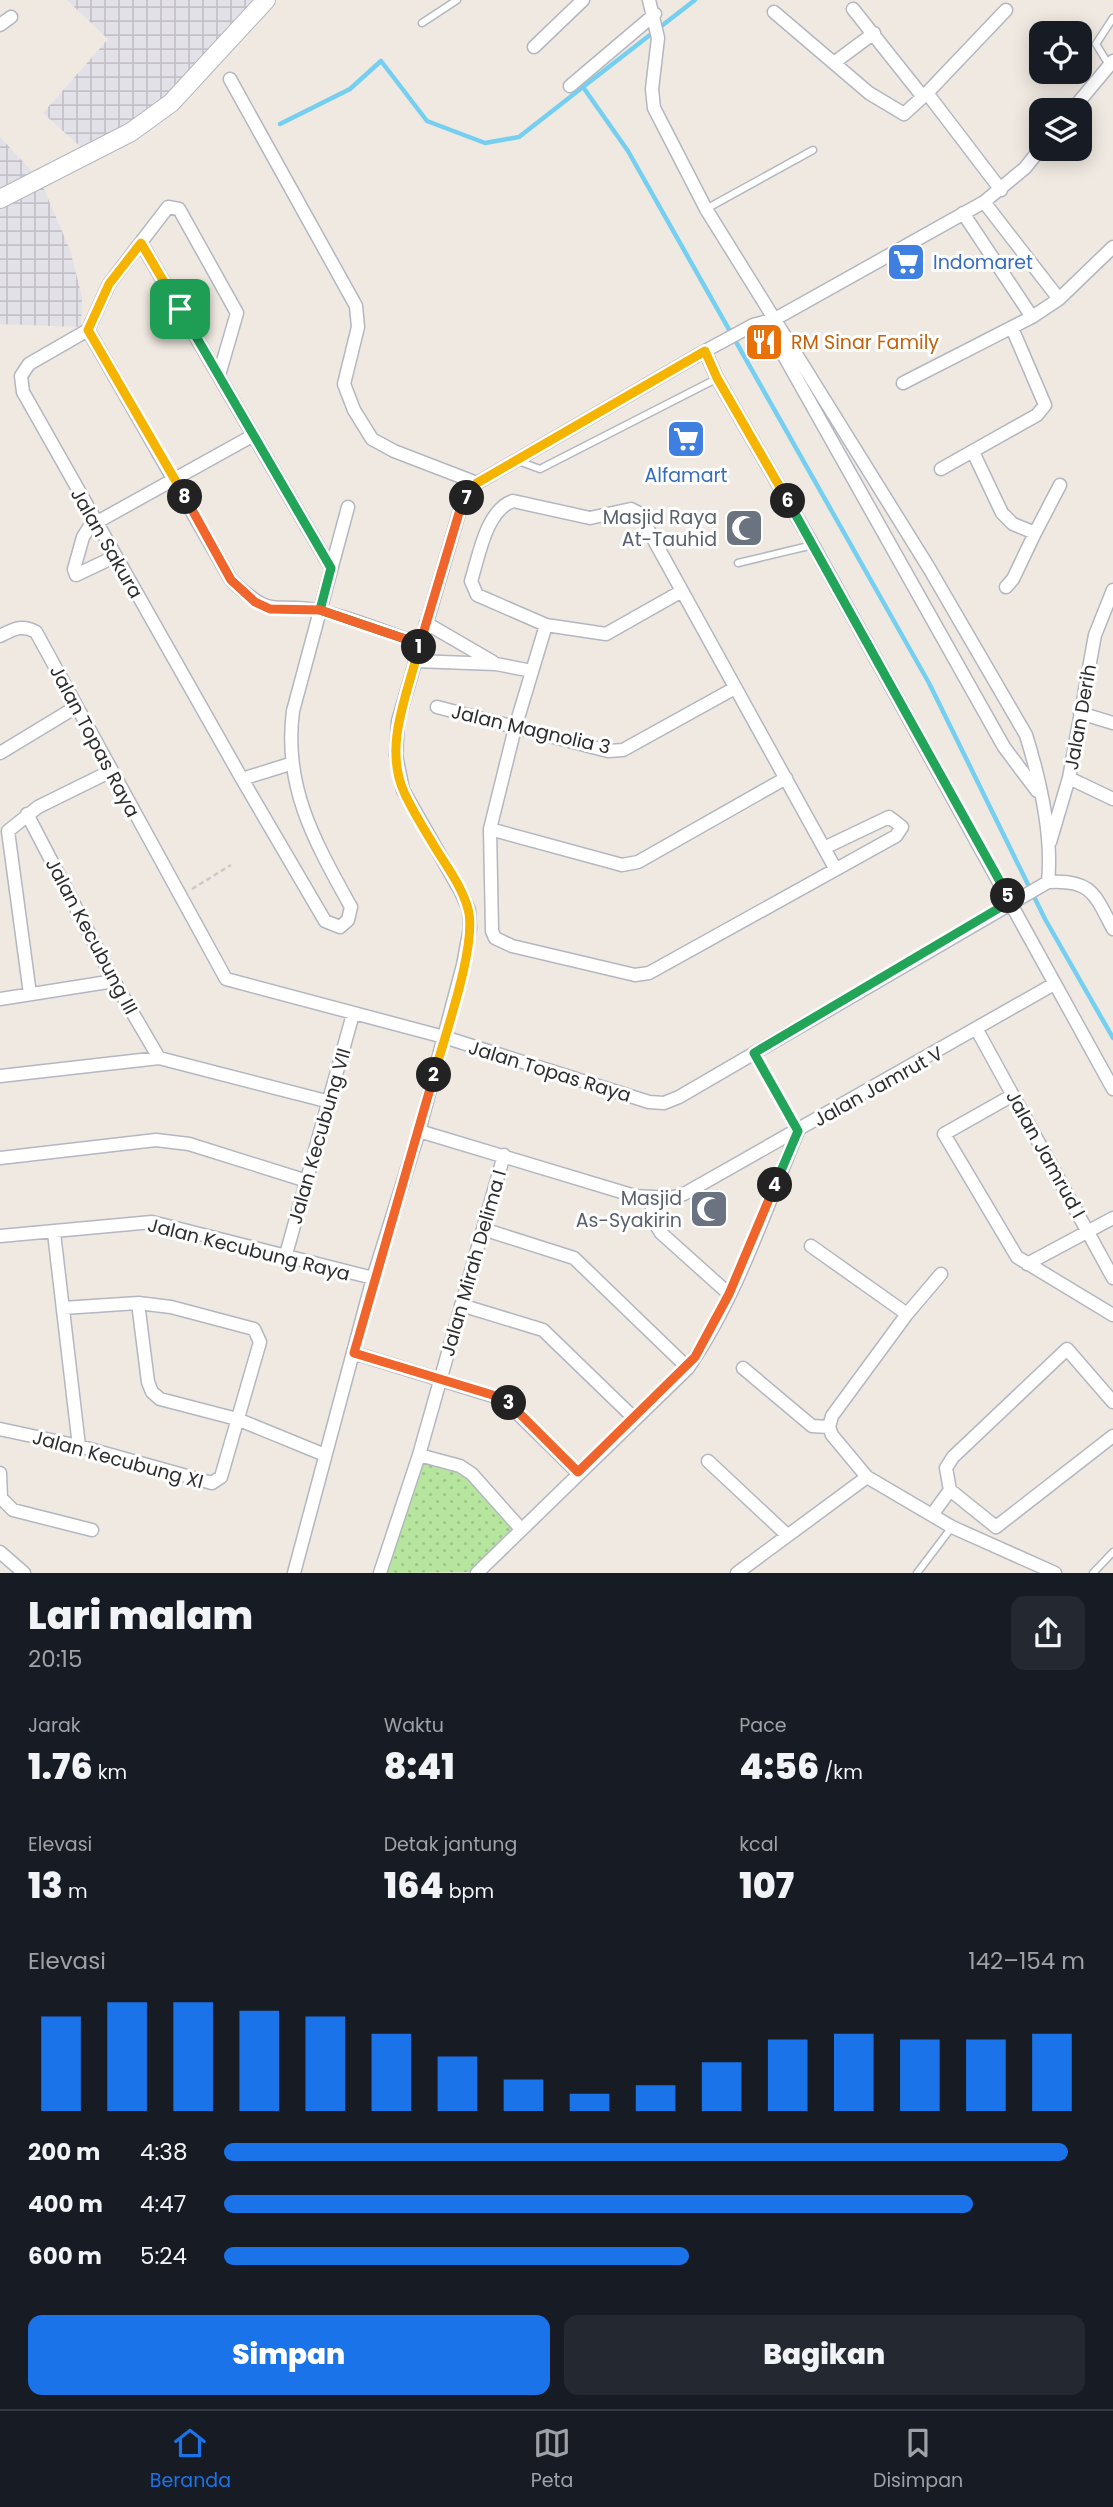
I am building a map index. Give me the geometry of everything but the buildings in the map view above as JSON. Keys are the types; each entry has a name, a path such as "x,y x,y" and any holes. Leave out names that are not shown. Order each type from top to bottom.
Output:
{"main road":[{"path":"0,200 131,132 161,110 264,1"}],"street":[{"path":"534,47 583,0"},
{"path":"649,0 656,26 652,89 654,108 764,322 1004,747 1040,794"},
{"path":"853,9 1001,190"},
{"path":"774,12 869,93 904,114 1006,10"},
{"path":"0,25 11,17"},
{"path":"570,86 656,26"},
{"path":"835,62 874,33"},
{"path":"1082,98 1111,63"},
{"path":"230,79 356,306 358,327 344,384 354,410 372,439 394,451 477,483"},
{"path":"294,1573 373,1279 419,1131 463,965 470,928 465,901 403,790 396,755 398,721 459,513 477,483 710,348 764,322 984,202 1001,190 1029,161"},
{"path":"984,202 1059,299"},
{"path":"219,375 237,313 179,209 168,207 109,284 88,330 231,580 255,602 270,609 320,610 420,644"},
{"path":"962,213 1032,317"},
{"path":"141,243 331,568"},
{"path":"903,383 1032,317 1059,299 1113,247"},
{"path":"764,322 1013,707 1026,735 1040,794 1049,845 1045,884 1063,881 1093,890 1113,929"},
{"path":"941,469 1037,415 1045,405 1012,328"},
{"name":"Jalan Sakura","path":"88,330 29,365 22,376 23,392 114,557 325,921 340,927 348,920 351,907 310,835 290,764"},
{"path":"710,348 717,378 1016,898 1054,984 1113,1089"},
{"path":"114,557 76,575 74,569 83,537 95,523 253,436"},
{"path":"974,452 1002,513 1013,524 1035,533"},
{"path":"1006,587 1013,579 1060,485"},
{"path":"682,592 606,634 546,625 485,599 471,588 471,580 488,528 506,503 513,501 590,518 631,509 639,513 835,868"},
{"path":"242,779 290,764 293,711 348,507"},
{"name":"Jalan Derih","path":"1049,845 1069,778 1095,635 1113,590"},
{"path":"426,623 496,664"},
{"path":"546,625 515,728 490,829 492,931 495,938 512,946 635,975 649,973 896,836 902,827 889,817 824,848"},
{"name":"Jalan Topas Raya","path":"0,636 16,628 27,627 36,632 178,897 226,979 444,1037 649,1102 664,1103 1016,898 1045,884"},
{"path":"415,661 496,664 532,671"},
{"name":"Jalan Magnolia 3","path":"437,707 608,751 623,750 736,688"},
{"path":"0,753 76,707"},
{"path":"1080,713 1113,723"},
{"path":"30,994 7,839 9,828 27,814 111,771"},
{"path":"490,829 622,865 638,862 786,778"},
{"path":"1069,778 1113,799"},
{"name":"Jalan Kecubung III","path":"27,814 114,981 159,1058"},
{"path":"0,999 114,981"},
{"name":"Jalan Jamrut V","path":"419,1131 651,1199 684,1194 1054,984"},
{"name":"Jalan Kecubung VII","path":"285,1258 353,1014"},
{"name":"Jalan Jamrud I","path":"977,1030 1113,1278"},
{"path":"0,1076 159,1058 330,1102"},
{"path":"1013,1095 944,1134 1017,1257 1113,1315"},
{"path":"477,1573 688,1368 706,1341 729,1294 798,1131"},
{"path":"0,1158 156,1139 189,1144 307,1181"},
{"name":"Jalan Mirah Delima I","path":"380,1573 419,1455 504,1155"},
{"path":"651,1199 653,1220 661,1233 729,1294"},
{"path":"1027,1264 1113,1217"},
{"name":"Jalan Kecubung Raya","path":"0,1236 152,1222 373,1279"},
{"path":"482,1230 574,1258 688,1368"},
{"path":"54,1233 79,1447"},
{"path":"811,1246 907,1314"},
{"path":"942,1274 907,1314 832,1416 829,1427 832,1435 867,1477 952,1527 1055,1573"},
{"path":"138,1303 152,1392 160,1399 237,1419 325,1455"},
{"name":"Jalan Kecubung XI","path":"0,1429 212,1483 220,1477 260,1342 254,1329 171,1307 138,1303 63,1308"},
{"path":"461,1305 543,1330 635,1419"},
{"path":"1113,1402 1067,1349 953,1457 946,1468 950,1490 996,1527 1113,1436"},
{"path":"354,1353 503,1399 578,1472"},
{"path":"743,1368 812,1426 829,1427"},
{"path":"419,1455 460,1466 472,1474 521,1529"},
{"path":"708,1461 786,1534"},
{"path":"0,1474 1,1498 13,1510 92,1530"},
{"path":"737,1573 786,1534 867,1477"},
{"path":"932,1515 950,1490"},
{"path":"0,1552 24,1573"}],"lane":[{"path":"422,23 457,0"},
{"path":"1111,63 1096,44 1113,18"},
{"path":"706,209 813,150"},
{"path":"518,461 540,469 717,378"},
{"path":"738,563 813,545"},
{"path":"917,1573 952,1527"},
{"path":"1093,1573 1113,1552"}],"path":[{"path":"178,897 231,865"},
{"path":"754,1053 798,1131"}],"shaded area":[{"path":"67,0 265,0 134,132 91,156 43,113 108,39"},
{"path":"0,137 40,180 70,250 82,297 81,327 0,324"}],"green space":[{"path":"419,1455 460,1466 521,1529 477,1572 380,1573"}],"waterway":[{"path":"695,0 583,87 628,151 929,683 1045,919 1113,1038"},
{"path":"280,124 350,89 381,61 427,121 485,143 519,137 583,87"}],"place":[{"name":"Indomaret","path":"906,262"},
{"name":"RM Sinar Family","path":"764,342"},
{"name":"Alfamart","path":"686,439"},
{"name":"Masjid Raya At-Tauhid","path":"744,528"},
{"name":"Masjid As-Syakirin","path":"709,1209"}],"route":[{"path":"180,309 141,243 109,284 88,330 231,580 255,602 270,609 320,610 370,627 420,644 459,513 477,483 705,351 717,378 1011,901 754,1053 798,1131 764,1213 706,1341 688,1368 578,1472 503,1399 354,1353 373,1279 419,1131 463,965 470,928 469,910 403,790 396,755 398,721 420,644 320,610 331,568 180,309"}]}
